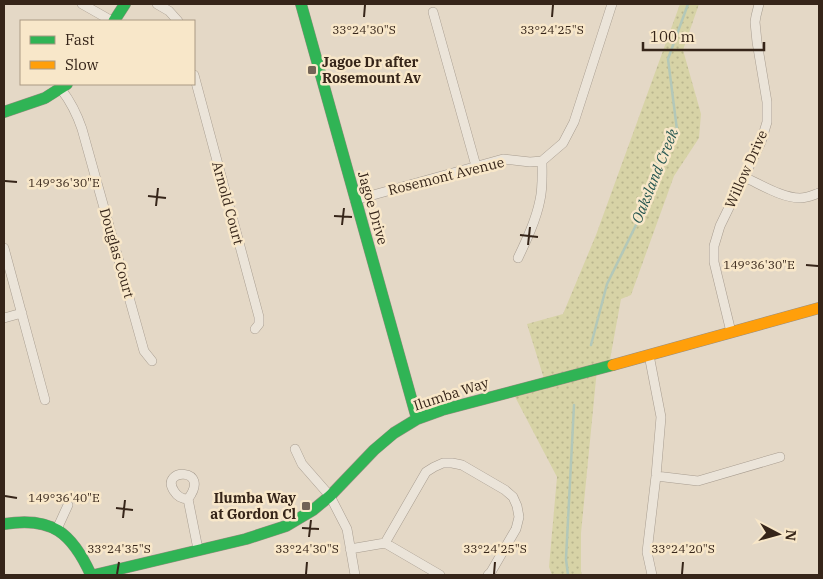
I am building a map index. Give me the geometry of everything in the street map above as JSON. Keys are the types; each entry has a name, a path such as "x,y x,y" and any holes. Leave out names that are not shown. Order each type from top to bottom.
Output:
{"street":[{"path":"82,4 111,20"},
{"path":"114,20 125,4"},
{"path":"157,4 169,11 177,20"},
{"name":"Jagoe Drive","path":"301,4 417,419"},
{"path":"518,258 529,235 541,198 542,161 563,142 574,122 612,4"},
{"name":"Willow Drive","path":"731,332 714,262 714,246 720,226 761,142 767,122 767,102 755,22 759,4"},
{"path":"433,12 476,166"},
{"name":"Arnold Court","path":"195,80 260,317 255,329"},
{"path":"4,112 39,101 64,86"},
{"name":"Douglas Court","path":"64,86 82,129 144,351 152,361"},
{"name":"Rosemont Avenue","path":"355,200 503,159 530,162 542,161"},
{"path":"744,177 783,195 792,197 800,198 819,193"},
{"path":"4,248 45,400"},
{"name":"Ilumba Way","path":"93,575 246,539 286,526 313,510 330,496 381,443 417,419 442,410 819,308"},
{"path":"4,318 22,313"},
{"path":"650,355 662,417 647,552 652,575"},
{"path":"295,449 302,464 330,496 347,528 355,575"},
{"path":"656,476 698,481 780,458"},
{"path":"385,543 426,472 443,463 462,465 505,490 513,497 517,506 519,516 516,529 488,575"},
{"path":"188,499 198,549"},
{"path":"57,529 68,505"},
{"path":"4,524 14,522 31,523 57,529 78,550 93,575"},
{"path":"350,549 385,543 440,575"}],"shaded area":[{"path":"680,4 699,4 683,50 701,114 699,138 674,176 631,295 621,299 609,365 597,369 581,533 582,575 552,575 549,567 557,477 512,391 545,382 527,324 563,314 596,235"}],"waterway":[{"name":"Oaksland Creek","path":"591,345 607,284 636,225 659,157 677,130 668,59 688,4"},
{"name":"Oaksland Creek","path":"568,575 566,559 574,405"}],"traffic: fast":[{"path":"115,20 125,4"},
{"path":"301,4 417,419"},
{"path":"4,112 45,98 65,85"},
{"path":"94,575 246,539 286,526 313,510 330,496 374,450 394,433 417,419 442,410 613,365"},
{"path":"4,524 35,523 58,531 68,538 76,548 91,575"}],"traffic: slow":[{"path":"613,365 819,308"}],"place":[{"name":"Jagoe Dr after Rosemount Av","path":"312,70"},
{"name":"Ilumba Way at Gordon Cl","path":"306,506"}]}
